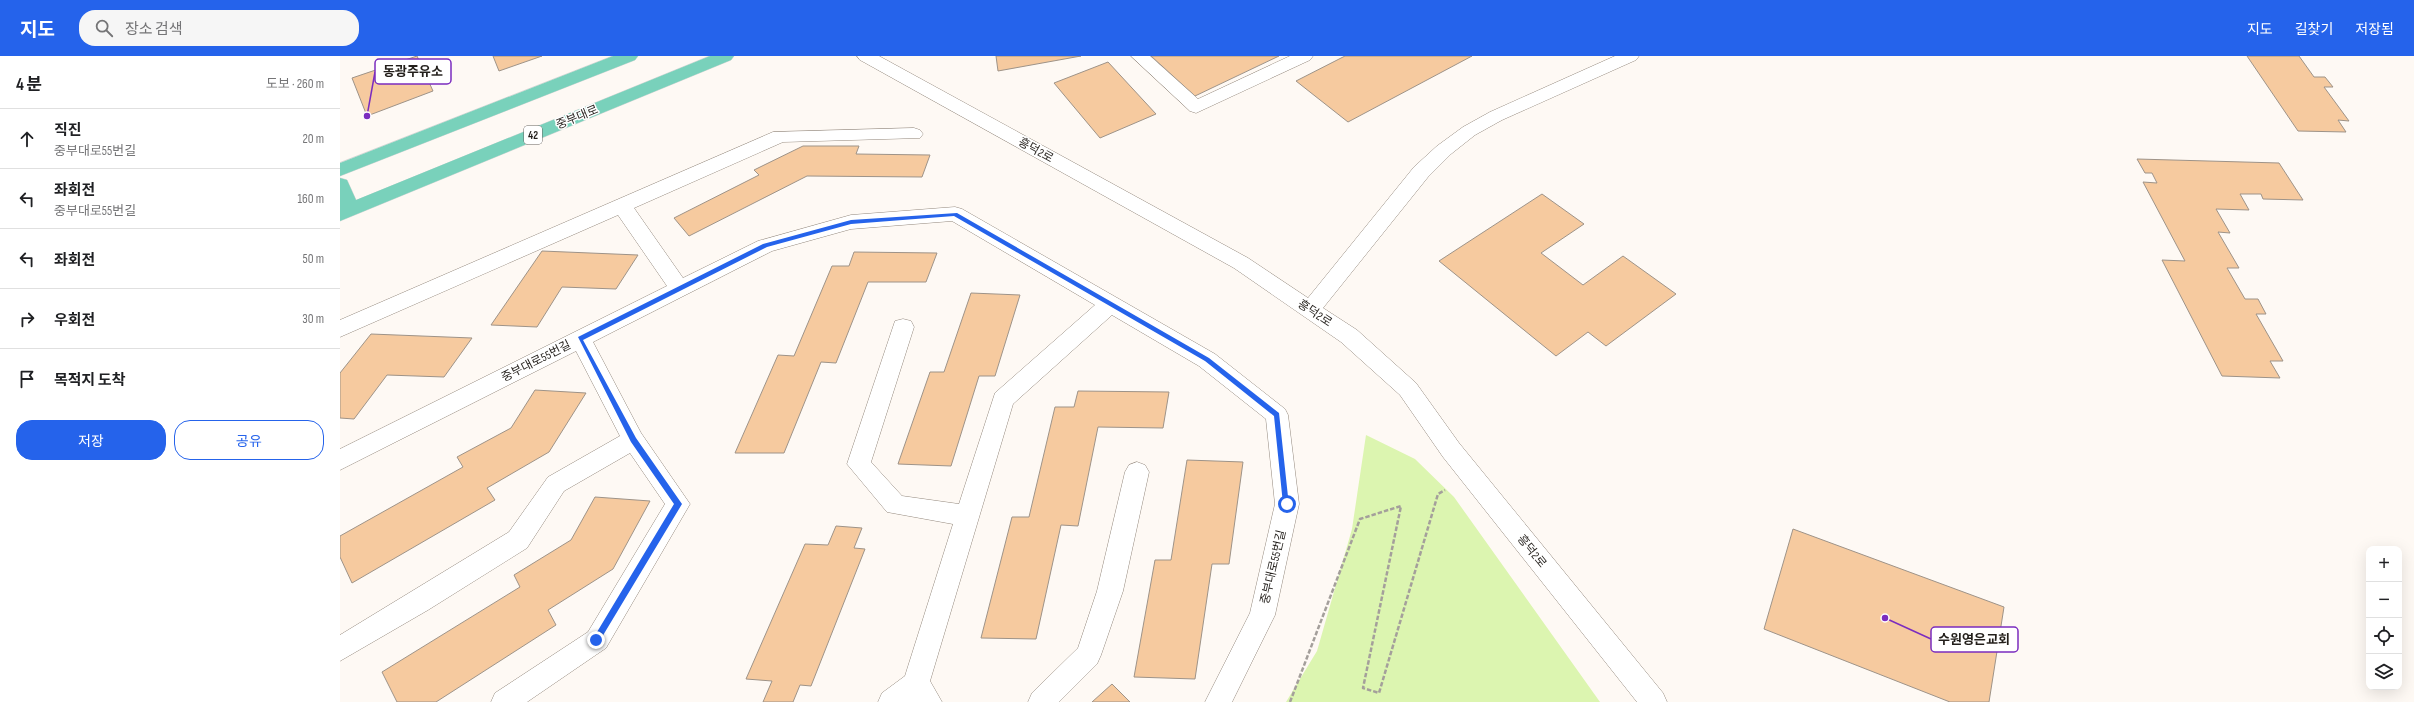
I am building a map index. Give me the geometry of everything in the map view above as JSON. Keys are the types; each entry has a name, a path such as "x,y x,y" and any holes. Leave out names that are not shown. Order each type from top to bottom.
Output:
{"main road":[{"path":"340,170 629,56"},
{"name":"중부대로","path":"345,212 725,56"},
{"path":"340,186 345,212"}],"street":[{"name":"흥덕2로","path":"866,56 1241,263 1349,336 1408,389 1451,450 1654,702"},
{"path":"1140,56 1196,107 1304,56"},
{"path":"1310,310 1421,172 1444,150 1469,131 1496,116 1630,56"},
{"path":"340,329 780,136 914,134"},
{"path":"622,206 679,288"},
{"name":"중부대로55번길","path":"340,460 765,246 844,224 955,214 1207,360 1277,415 1287,504 1262,615 1218,702"},
{"path":"891,702 922,693 968,516 1003,399 1110,304"},
{"path":"903,328 859,464 895,505 968,516"},
{"path":"504,702 596,640 678,504 633,440 580,339"},
{"path":"340,649 518,540 556,484 633,440"},
{"path":"1040,702 1088,655 1110,591 1137,472"}],"path":[{"path":"1290,702 1360,520 1401,506 1364,688 1379,693 1438,494"}],"green space":[{"path":"1366,435 1415,459 1454,497 1600,702 1286,702 1317,651 1352,529"}],"building":[{"path":"417,56 433,91 367,116 352,78"},
{"path":"493,56 542,56 499,71"},
{"path":"996,56 1081,56 998,71"},
{"path":"1151,56 1279,56 1195,96"},
{"path":"1345,56 1472,56 1348,122 1296,81"},
{"path":"2247,56 2299,56 2314,77 2325,77 2333,87 2324,87 2349,121 2338,120 2346,132 2298,131"},
{"path":"1108,62 1156,114 1100,138 1054,83"},
{"path":"803,146 859,146 856,154 930,155 922,177 807,176 689,236 674,218 759,175 754,170"},
{"path":"2137,159 2279,163 2303,200 2263,199 2261,194 2240,194 2249,210 2216,209 2230,233 2218,232 2239,268 2227,268 2245,299 2258,299 2266,314 2256,314 2283,361 2270,361 2280,378 2222,376 2162,260 2185,261 2143,182 2157,183 2152,173 2145,173"},
{"path":"1542,194 1584,224 1541,253 1583,285 1623,256 1676,294 1606,346 1588,332 1556,356 1439,261"},
{"path":"542,251 638,255 616,289 562,287 537,327 491,325"},
{"path":"854,252 937,253 926,282 868,282 836,363 821,362 784,453 735,453 778,355 794,356 832,266 849,266"},
{"path":"971,293 1020,295 995,376 979,376 951,466 898,464 930,372 944,372"},
{"path":"371,334 472,338 444,377 387,375 354,419 340,418 340,373"},
{"path":"535,390 586,393 549,452 487,488 495,500 352,583 340,557 340,536 463,467 457,457 511,428"},
{"path":"1078,391 1169,392 1163,428 1098,427 1078,526 1061,525 1036,639 981,638 1012,517 1029,517 1055,407 1074,407"},
{"path":"1187,460 1243,462 1229,564 1212,564 1195,679 1134,677 1155,560 1171,560"},
{"path":"595,497 650,501 613,569 548,610 556,625 436,702 397,702 382,672 520,587 514,575 571,540"},
{"path":"836,526 862,528 854,548 865,549 811,686 800,685 793,702 763,702 772,681 746,679 805,544 828,545"},
{"path":"1793,529 2004,607 1989,702 1950,702 1764,629"},
{"path":"1112,684 1130,702 1092,702"}],"place":[{"name":"동광주유소","path":"367,116"},
{"name":"수원영은교회","path":"1885,618"}],"route":[{"path":"596,640 678,504 633,440 580,339 765,246 851,222 955,214 1207,360 1277,415 1287,504"}]}
